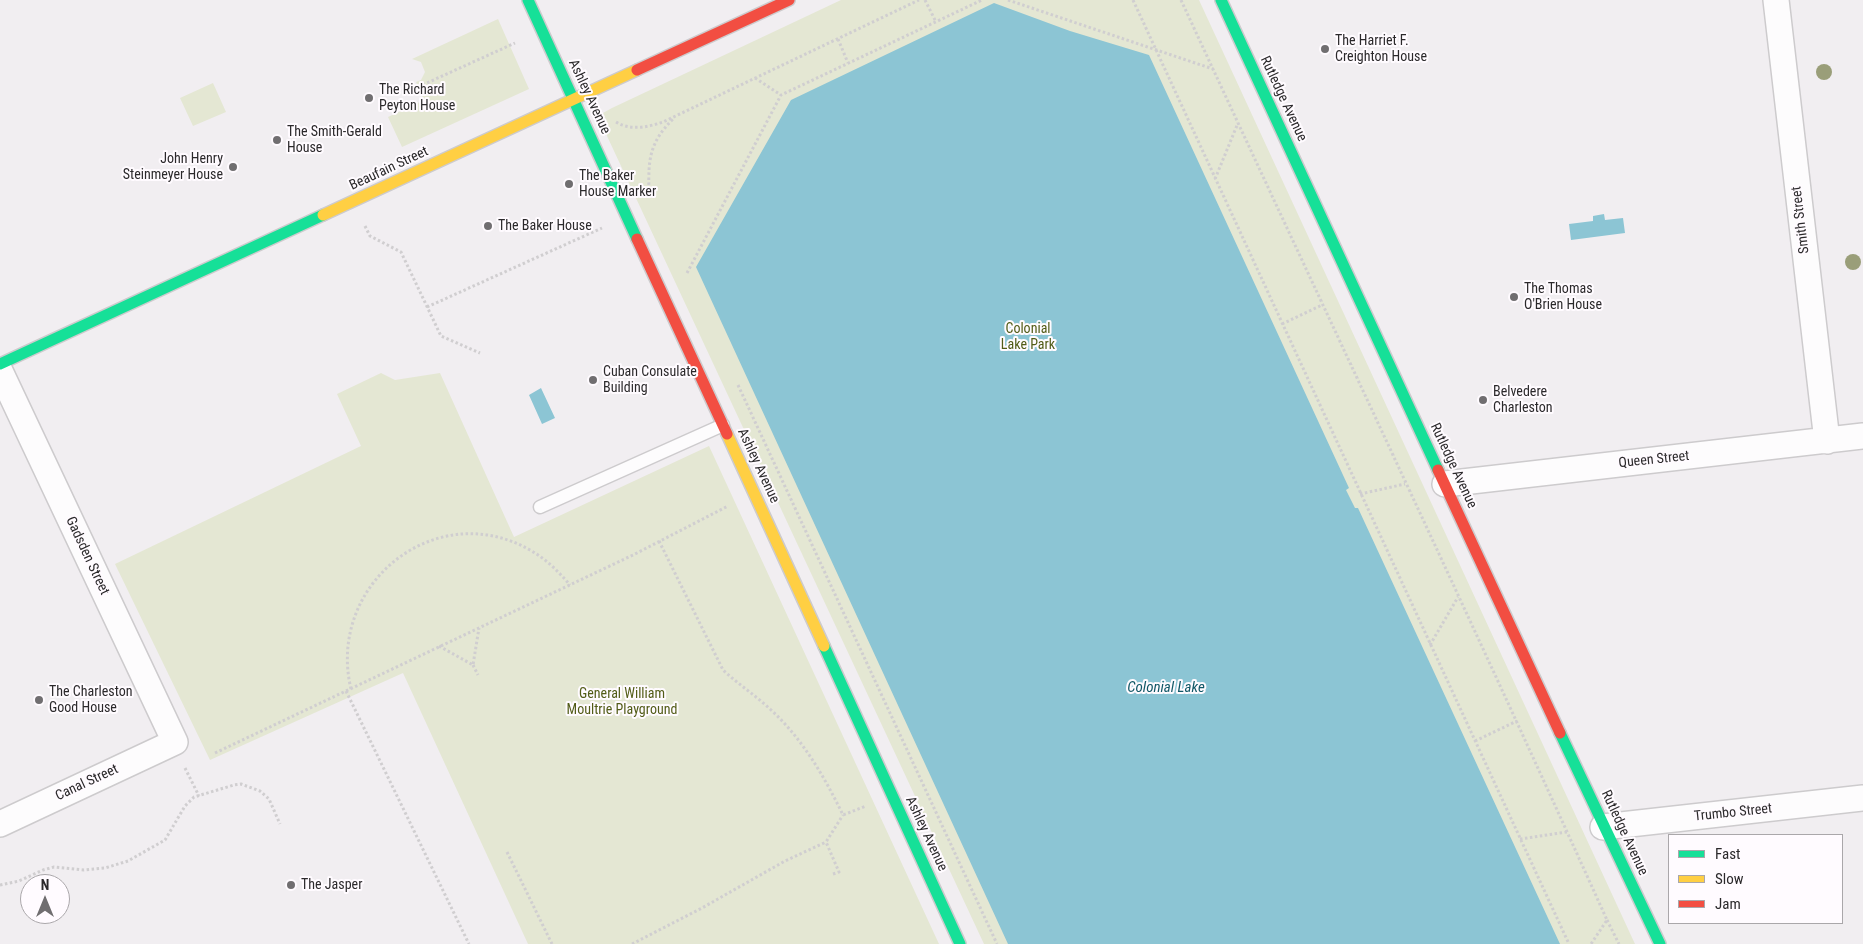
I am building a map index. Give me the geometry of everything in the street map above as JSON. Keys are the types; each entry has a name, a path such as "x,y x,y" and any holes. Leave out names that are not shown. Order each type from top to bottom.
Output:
{"street":[{"name":"Ashley Avenue","path":"528,0 960,944"},
{"name":"Beaufain Street","path":"0,364 789,0"},
{"name":"Rutledge Avenue","path":"1220,0 1603,826 1660,944"},
{"name":"Smith Street","path":"1776,0 1827,440"},
{"name":"Gadsden Street","path":"0,371 175,742"},
{"name":"Queen Street","path":"1445,484 1863,436"},
{"name":"Canal Street","path":"0,824 175,742"},
{"name":"Trumbo Street","path":"1603,826 1863,798"}],"lane":[{"path":"540,507 723,425"}],"path":[{"path":"613,120 623,126 647,127 675,117 919,0"},
{"path":"925,0 936,22"},
{"path":"687,273 781,95 982,0"},
{"path":"1008,0 1213,69"},
{"path":"1133,0 1569,944"},
{"path":"1181,0 1619,944"},
{"path":"838,39 848,63"},
{"path":"418,87 516,42"},
{"path":"755,78 781,95"},
{"path":"649,190 648,168 652,148 661,131 675,117"},
{"path":"617,123 621,132"},
{"path":"1215,179 1238,123"},
{"path":"645,182 652,199"},
{"path":"363,221 370,236 401,252 441,336 480,353"},
{"path":"427,307 602,228"},
{"path":"683,265 691,282"},
{"path":"1282,324 1322,305"},
{"path":"737,382 997,944"},
{"path":"1360,494 1405,484"},
{"path":"215,752 570,585 731,505"},
{"path":"351,689 347,656 349,634 357,608 373,582 395,559 415,547 442,537 460,534 484,535 507,540 530,549 553,566 570,585"},
{"path":"659,541 723,670 739,685 770,708 799,740 817,766 843,815"},
{"path":"1430,645 1459,596"},
{"path":"473,665 479,627"},
{"path":"439,646 473,665 478,675"},
{"path":"346,691 469,944"},
{"path":"1475,741 1517,721"},
{"path":"184,767 199,796"},
{"path":"0,885 19,881 54,867 84,870 105,868 128,861 165,840 185,806 194,797 234,785 250,786 260,791 269,799 280,824"},
{"path":"632,944 702,908 785,861 826,842 843,815 866,806"},
{"path":"1520,839 1567,832"},
{"path":"826,842 839,872 833,874"},
{"path":"507,852 552,943 545,944"},
{"path":"1592,944 1607,920"}],"green space":[{"name":"Colonial Lake","path":"841,0 1199,0 1635,944 984,944 607,136 603,123 603,113 612,108"},
{"path":"498,19 529,89 402,147 388,117 424,100 416,82 421,80 425,72 421,62 412,59"},
{"path":"213,83 226,112 193,126 180,98"},
{"name":"General William Moultrie Playground","path":"381,373 395,380 440,373 514,537 709,446 939,944 528,944 403,673 210,760 115,564 361,446 337,394"}],"water":[{"name":"Colonial Lake","path":"994,3 1070,31 1149,55 1349,488 1346,490 1355,508 1358,508 1560,944 1008,944 696,267 791,100"},
{"path":"1604,214 1605,220 1623,218 1625,233 1571,240 1569,224 1593,221 1593,216"},
{"path":"541,388 555,418 542,424 529,395"}],"traffic: fast":[{"path":"528,0 637,239"},
{"path":"1221,0 1438,470"},
{"path":"0,364 323,215"},
{"path":"824,646 960,944"},
{"path":"1560,733 1660,944"}],"traffic: slow":[{"path":"323,215 637,70"},
{"path":"727,434 824,646"}],"traffic: jam":[{"path":"637,70 789,0"},
{"path":"637,239 727,434"},
{"path":"1438,470 1560,733"}],"place":[{"name":"The Harriet F. Creighton House","path":"1325,49"},
{"name":"The Richard Peyton House","path":"369,98"},
{"name":"The Smith-Gerald House","path":"277,140"},
{"name":"John Henry Steinmeyer House","path":"233,167"},
{"name":"The Baker House Marker","path":"569,184"},
{"name":"The Baker House","path":"488,226"},
{"name":"The Thomas O'Brien House","path":"1514,297"},
{"name":"Cuban Consulate Building","path":"593,380"},
{"name":"Belvedere Charleston","path":"1483,400"},
{"name":"The Charleston Good House","path":"39,700"},
{"name":"The Jasper","path":"291,885"}],"park label":[{"name":"Colonial Lake Park","path":"1028,338"}]}
